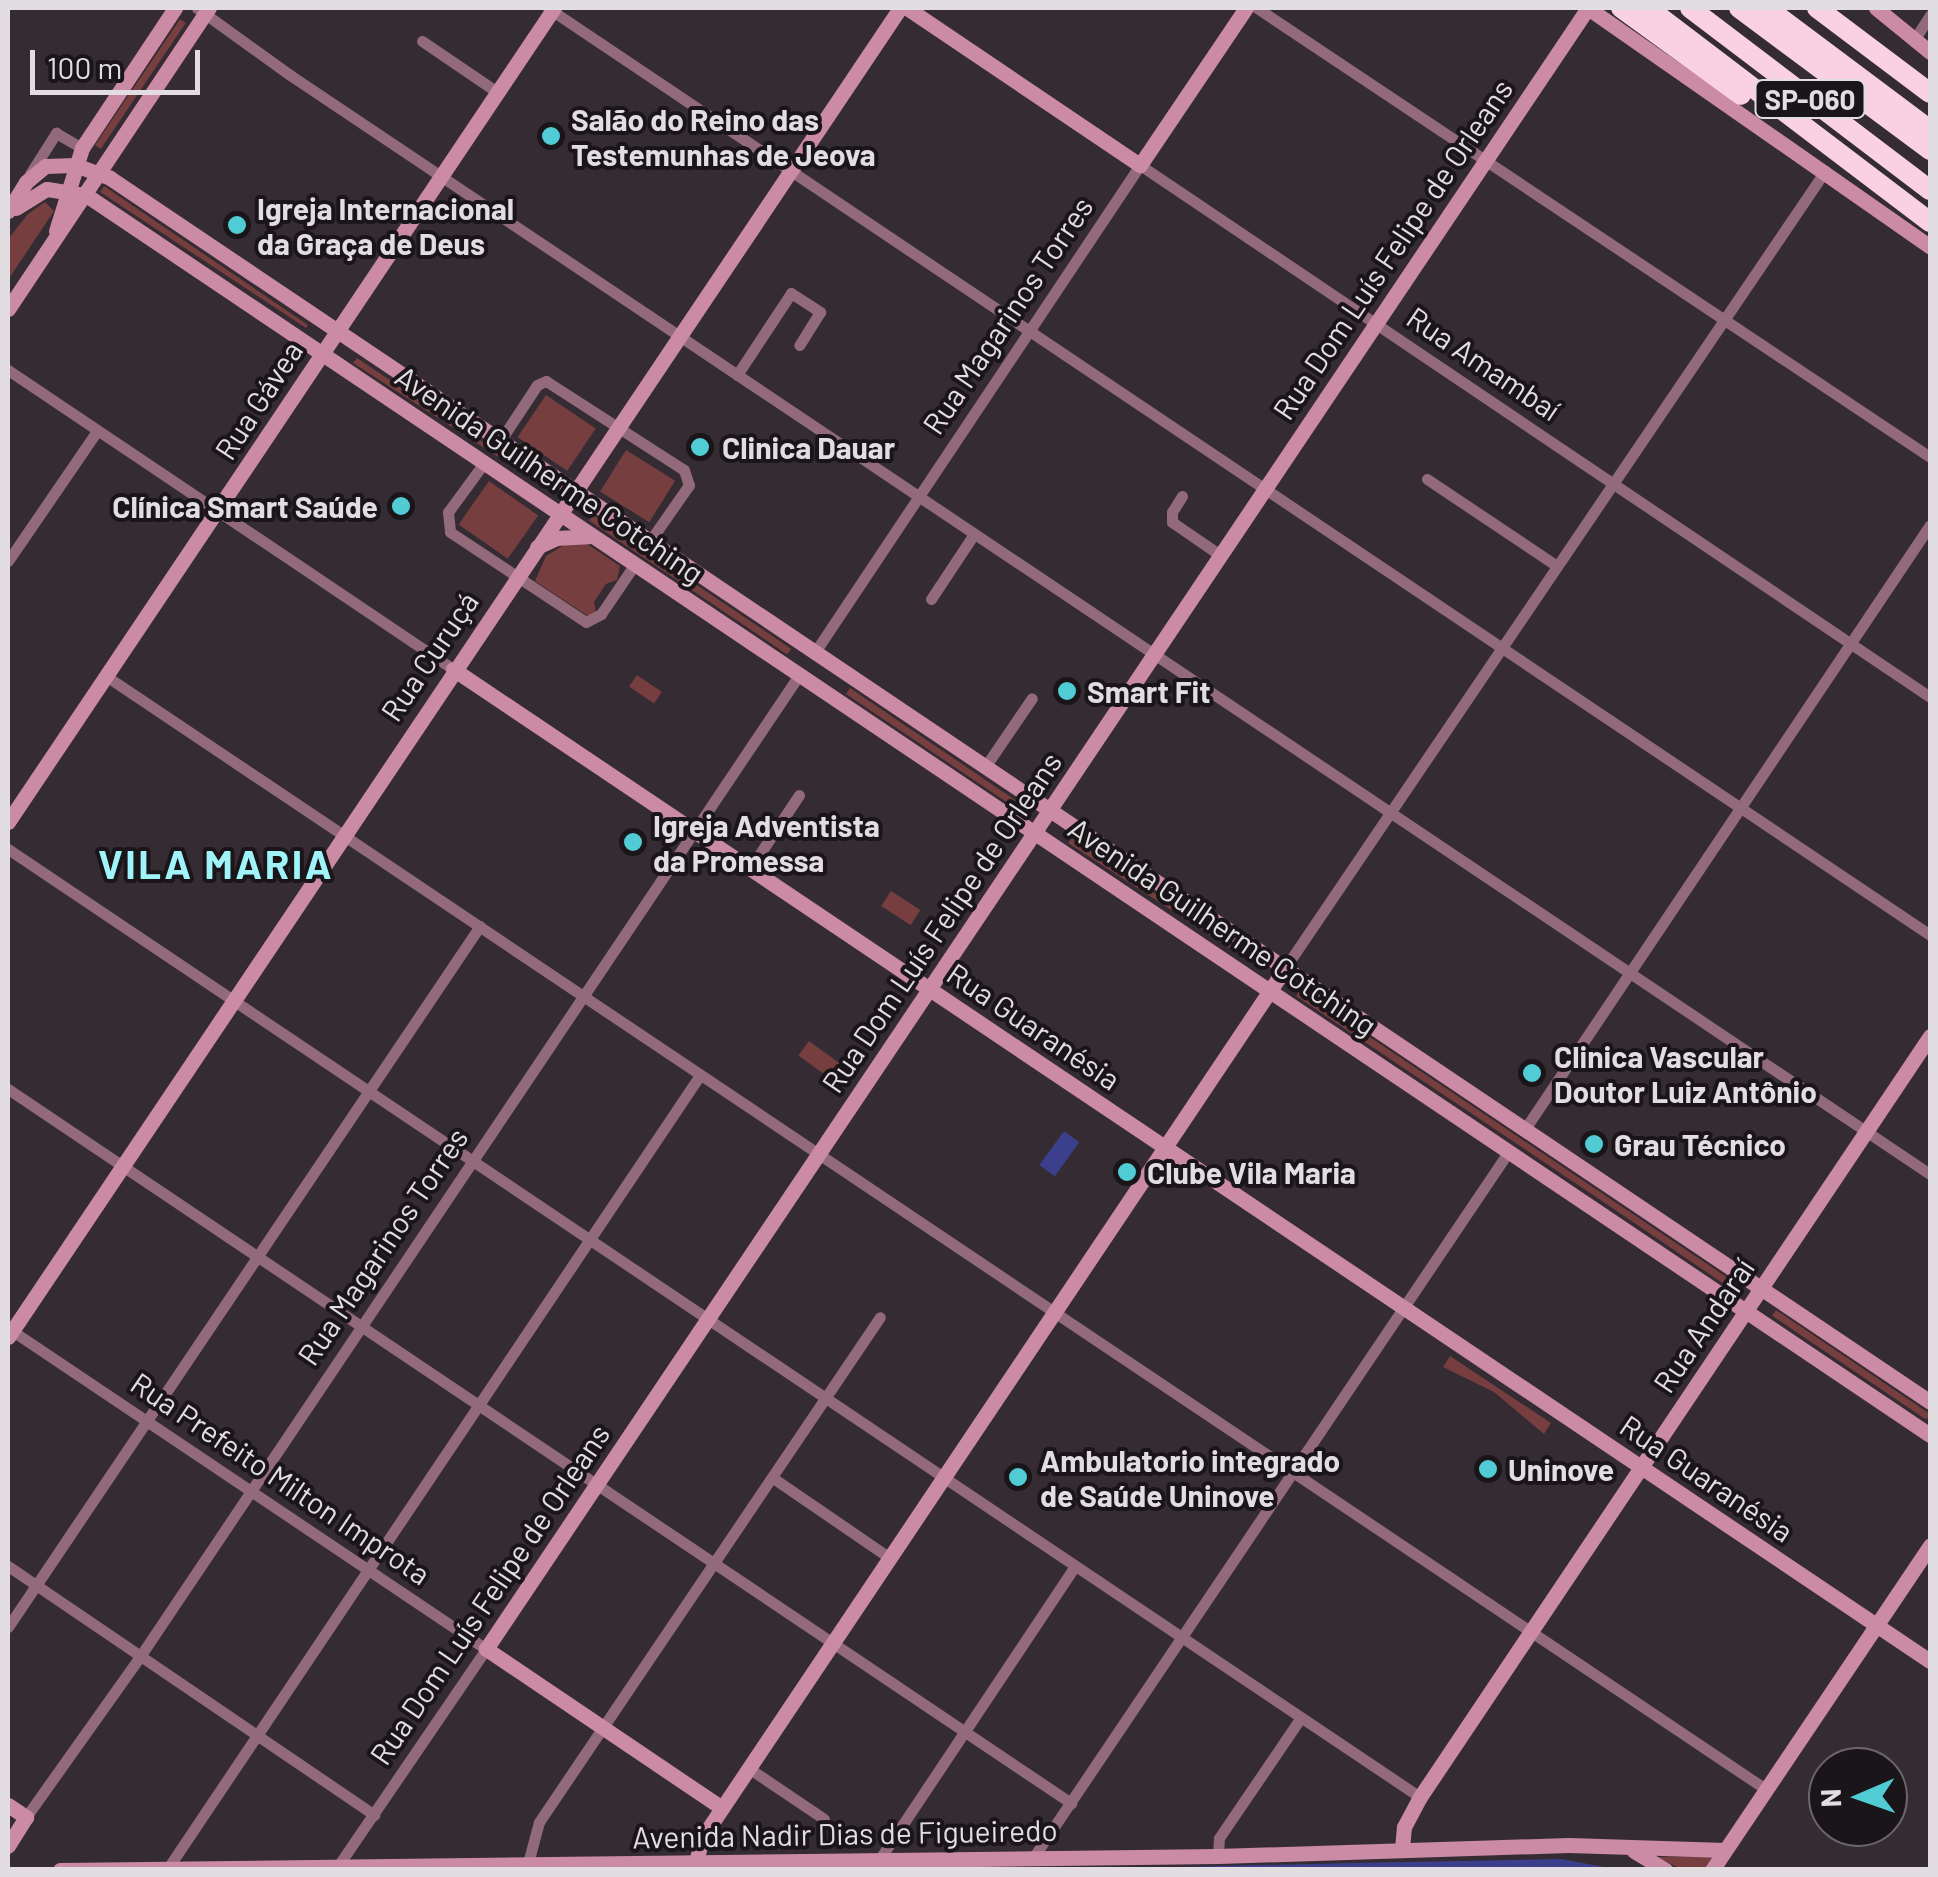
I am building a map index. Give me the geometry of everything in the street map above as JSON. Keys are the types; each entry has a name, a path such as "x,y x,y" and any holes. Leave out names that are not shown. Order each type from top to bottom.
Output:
{"highway":[{"path":"1621,8 1828,157 1889,192"},
{"path":"1648,8 1930,222"},
{"name":"SP-060","path":"1690,8 1930,190"},
{"name":"SP-060","path":"1739,8 1930,150"},
{"name":"SP-060","path":"1768,8 1930,130"},
{"name":"SP-060","path":"1817,8 1926,89"},
{"path":"1814,64 1837,95 1930,164"}],"main road":[{"path":"54,240 82,148 175,8"},
{"name":"Rua Gávea","path":"8,822 551,8"},
{"name":"Rua Amambaí","path":"904,8 1140,165"},
{"name":"Rua Curuçá","path":"9,1332 678,334 904,8"},
{"name":"Rua Magarinos Torres","path":"1140,165 1246,8"},
{"path":"1588,8 1930,246"},
{"name":"Rua Dom Luís Felipe de Orleans","path":"486,1648 1588,8"},
{"path":"1876,8 1930,52"},
{"path":"8,309 204,9"},
{"path":"8,210 26,182 46,166 75,164"},
{"name":"Avenida Guilherme Cotching","path":"75,164 100,173 1930,1402"},
{"path":"8,218 35,193 68,189"},
{"name":"Avenida Guilherme Cotching","path":"68,189 86,195 1930,1434"},
{"path":"534,549 556,538 592,536"},
{"name":"Rua Guaranésia","path":"453,669 1930,1662"},
{"path":"700,1860 702,1838 1286,968"},
{"name":"Rua Andaraí","path":"1402,1849 1404,1827 1420,1797 1930,1036"},
{"path":"1712,1870 1930,1546"},
{"name":"Rua Prefeito Milton Improta","path":"486,1648 722,1808"},
{"path":"8,1805 26,1817"},
{"name":"Rua Magarinos Torres","path":"8,1846 26,1817"},
{"name":"Avenida Nadir Dias de Figueiredo","path":"60,1870 700,1860 720,1866 1569,1845 1726,1850"},
{"name":"Avenida Nadir Dias de Figueiredo","path":"1630,1849 1666,1870"}],"street":[{"path":"551,8 1930,935"},
{"path":"1257,8 1930,457"},
{"path":"204,9 441,176 1930,1174"},
{"path":"1914,40 1930,16"},
{"path":"422,40 497,92"},
{"path":"26,182 56,133 82,148"},
{"name":"Rua Amambaí","path":"1140,165 1930,697"},
{"name":"Rua Magarinos Torres","path":"815,652 1140,165"},
{"path":"1286,968 1825,171"},
{"path":"737,375 792,292 820,312 799,344"},
{"name":"Rua Guaranésia","path":"8,370 453,669"},
{"path":"500,441 543,382 616,427 690,477 687,490 650,542"},
{"path":"8,561 98,431"},
{"path":"484,462 448,512 447,527 516,576 582,620 591,622 635,564"},
{"path":"1427,478 1557,566"},
{"path":"1182,496 1172,512 1172,522 1220,555"},
{"path":"1525,1129 1930,525"},
{"path":"931,598 974,534"},
{"name":"Rua Magarinos Torres","path":"26,1817 142,1655 800,675"},
{"path":"106,676 1767,1790"},
{"path":"985,767 1032,698"},
{"path":"749,870 800,795"},
{"path":"8,849 1420,1797"},
{"path":"8,1627 480,926"},
{"path":"168,1868 700,1076"},
{"path":"8,1088 1071,1803"},
{"path":"1033,1858 1509,1151"},
{"path":"528,1863 540,1822 880,1317"},
{"name":"Rua Prefeito Milton Improta","path":"9,1332 486,1648"},
{"path":"773,1478 890,1558"},
{"path":"8,1566 375,1814"},
{"path":"879,1860 1075,1566"},
{"name":"Rua Dom Luís Felipe de Orleans","path":"338,1866 486,1648"},
{"path":"1218,1856 1219,1838 1300,1719"},
{"path":"750,1768 824,1818"}],"shaded area":[{"path":"180,19 186,23 101,149 95,145"},
{"path":"104,186 308,325 306,328 100,192"},
{"path":"45,202 54,211 8,280 8,239 28,214"},
{"path":"357,358 547,485 353,363"},
{"path":"546,395 596,429 567,471 517,437"},
{"path":"626,450 675,481 649,522 600,492"},
{"path":"489,481 538,515 508,559 459,524"},
{"path":"593,515 791,649 787,654 589,521"},
{"path":"567,543 587,544 620,566 617,580 606,584 594,602 596,613 588,616 535,581 546,556"},
{"path":"637,675 662,692 654,703 629,687"},
{"path":"850,688 1024,806 1020,811 846,694"},
{"path":"1072,838 1254,960 1253,963 1068,843"},
{"path":"891,891 920,910 911,925 881,906"},
{"path":"1300,990 1728,1278 1724,1284 1296,996"},
{"path":"809,1041 848,1069 837,1084 798,1056"},
{"path":"1064,1131 1079,1142 1055,1176 1039,1165"},
{"path":"1776,1310 1930,1414 1926,1420 1772,1316"},
{"path":"1450,1356 1551,1423 1544,1434 1494,1392 1443,1367"},
{"path":"1713,1856 1704,1870 1681,1869 1657,1857"},
{"path":"1561,1859 1615,1869 1092,1869 1353,1863"}],"place":[{"name":"Salão do Reino das Testemunhas de Jeova","path":"551,136"},
{"name":"Igreja Internacional da Graça de Deus","path":"237,225"},
{"name":"Clinica Dauar","path":"700,447"},
{"name":"Clínica Smart Saúde","path":"401,506"},
{"name":"Smart Fit","path":"1067,691"},
{"name":"Igreja Adventista da Promessa","path":"633,842"},
{"name":"Clinica Vascular Doutor Luiz Antônio","path":"1532,1073"},
{"name":"Grau Técnico","path":"1594,1144"},
{"name":"Clube Vila Maria","path":"1127,1172"},
{"name":"Uninove","path":"1488,1469"},
{"name":"Ambulatorio integrado de Saúde Uninove","path":"1018,1477"}],"district":[{"name":"VILA MARIA","path":"216,863"}]}
